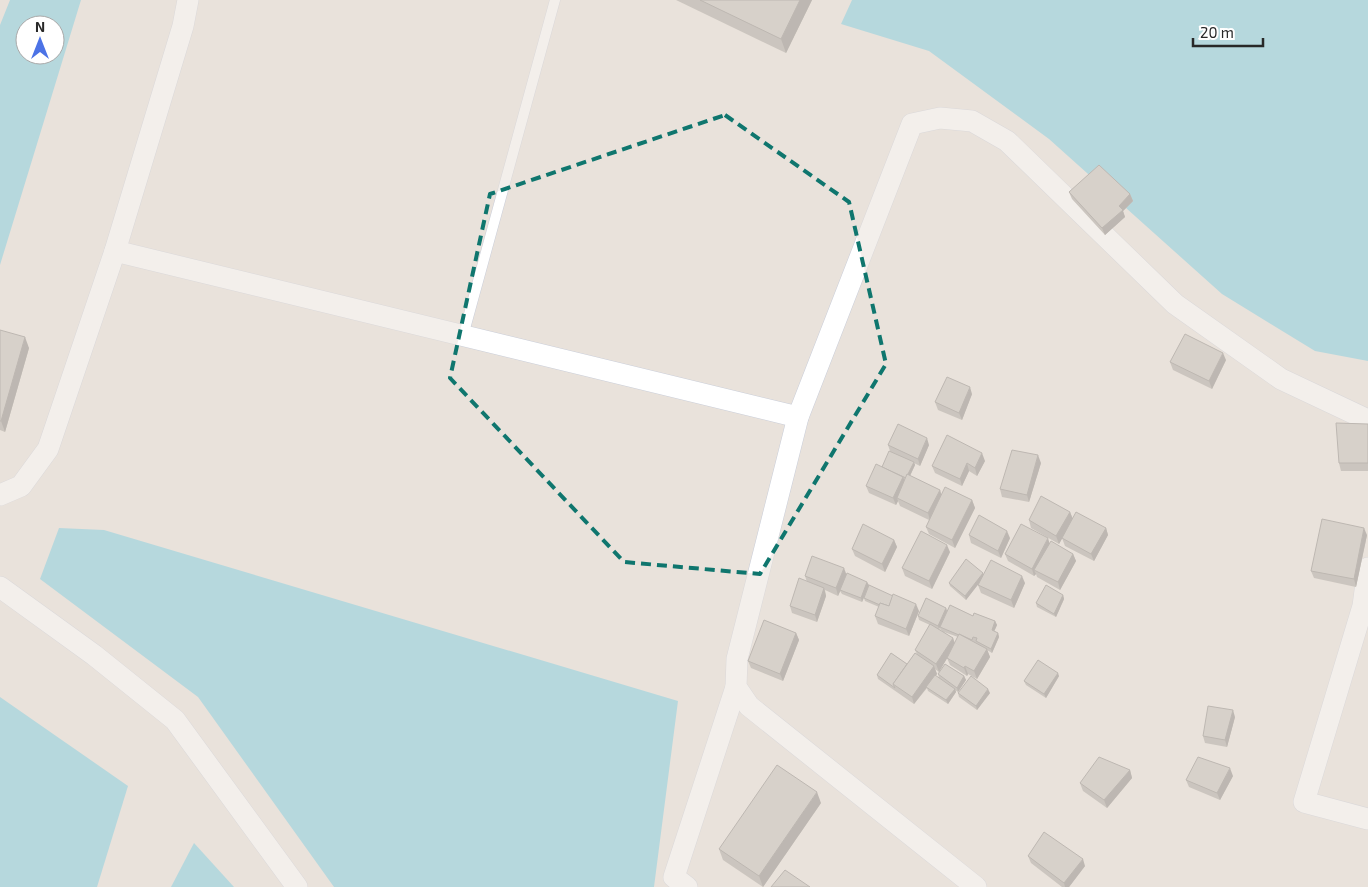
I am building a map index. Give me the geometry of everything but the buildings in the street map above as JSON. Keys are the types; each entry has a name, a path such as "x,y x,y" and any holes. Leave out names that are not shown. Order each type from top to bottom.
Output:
{"street":[{"path":"0,495 21,486 48,449 115,251 183,26 188,0"},
{"path":"687,887 674,877 736,687 737,659 798,417 912,124 940,118 972,120 1008,141 1175,304 1281,379 1368,420"},
{"path":"115,251 798,417"},
{"path":"1368,568 1363,606 1304,802 1368,819"},
{"path":"0,587 94,655 175,720 297,887"},
{"path":"736,687 749,706 976,887"}],"lane":[{"path":"463,336 555,0"}],"highlighted area":[{"path":"725,115 849,202 886,364 760,574 624,562 450,378 490,194"}],"water":[{"path":"10,0 81,0 65,52 65,15 15,15 15,65 61,65 0,265 0,25"},
{"path":"852,0 1368,0 1368,361 1315,351 1222,294 1049,139 929,51 841,24"},
{"path":"59,528 104,530 678,701 654,887 334,887 198,697 40,579"},
{"path":"0,697 128,786 97,887 0,887"},
{"path":"194,843 234,887 171,887"}]}
